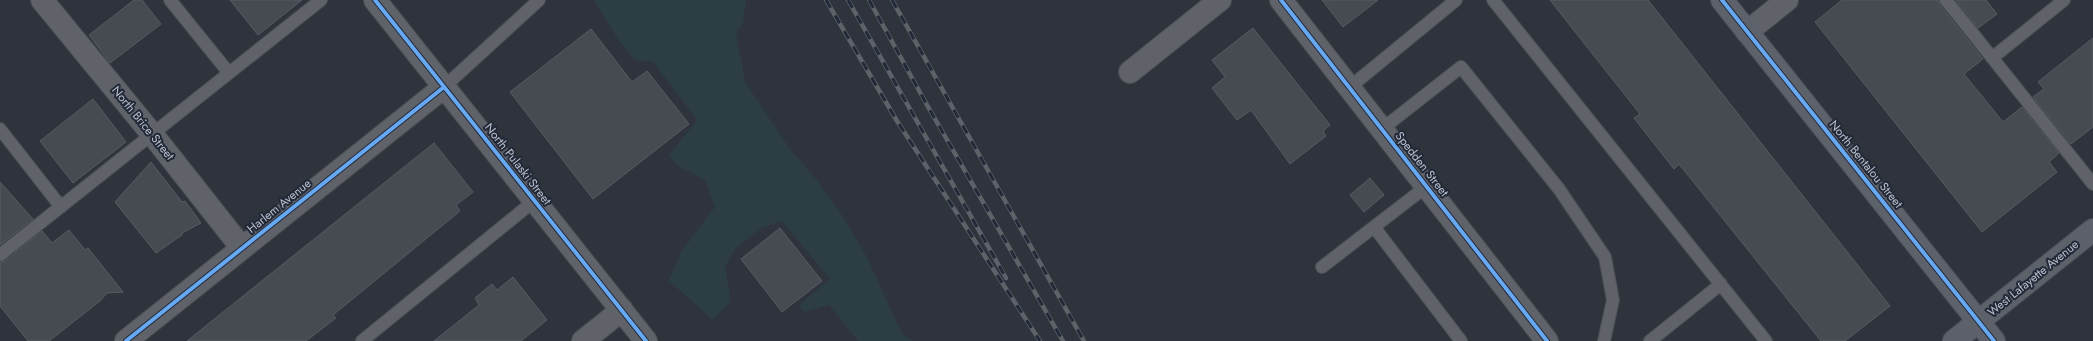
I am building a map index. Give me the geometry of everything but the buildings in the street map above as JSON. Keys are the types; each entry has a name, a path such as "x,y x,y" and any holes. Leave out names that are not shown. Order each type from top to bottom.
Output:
{"street":[{"name":"North Brice Street","path":"42,0 152,134 242,248"},
{"name":"North Pulaski Street","path":"375,0 646,341"},
{"path":"1130,72 1220,0"},
{"name":"Spedden Street","path":"1281,0 1547,341"},
{"name":"North Bentalou Street","path":"1722,0 1994,341"},
{"path":"1748,32 1787,0"},
{"name":"Harlem Avenue","path":"126,341 444,87"},
{"name":"West Lafayette Avenue","path":"1954,341 2093,230"},
{"path":"583,341 622,310"}],"lane":[{"path":"170,0 229,73"},
{"path":"0,255 321,0"},
{"path":"444,87 539,0"},
{"path":"1350,87 1456,0"},
{"path":"1493,0 1766,341"},
{"path":"1946,0 2093,184"},
{"path":"1992,58 2064,0"},
{"path":"1382,129 1461,67 1559,189 1605,257 1614,300 1604,341"},
{"path":"0,129 61,207"},
{"path":"1322,267 1427,186"},
{"path":"362,341 534,201"},
{"path":"1374,227 1461,341"},
{"path":"1650,341 1721,284"}],"shaded area":[{"path":"594,0 746,0 743,23 736,32 745,82 790,149 817,180 842,215 867,257 902,334 913,341 858,341 829,305 804,312 799,305 830,279 782,221 761,228 735,249 725,266 731,301 713,320 669,281 681,252 715,207 705,180 677,165 669,155 697,120 653,62 635,60 619,41"}],"railway":[{"path":"826,0 897,121 1040,341"},
{"path":"848,0 1006,278"},
{"path":"869,0 927,105 1063,341"},
{"path":"892,0 1084,341"}],"cycle path":[{"path":"375,0 646,341"},
{"path":"1281,0 1547,341"},
{"path":"1722,0 1994,341"},
{"path":"126,341 444,87"}]}
